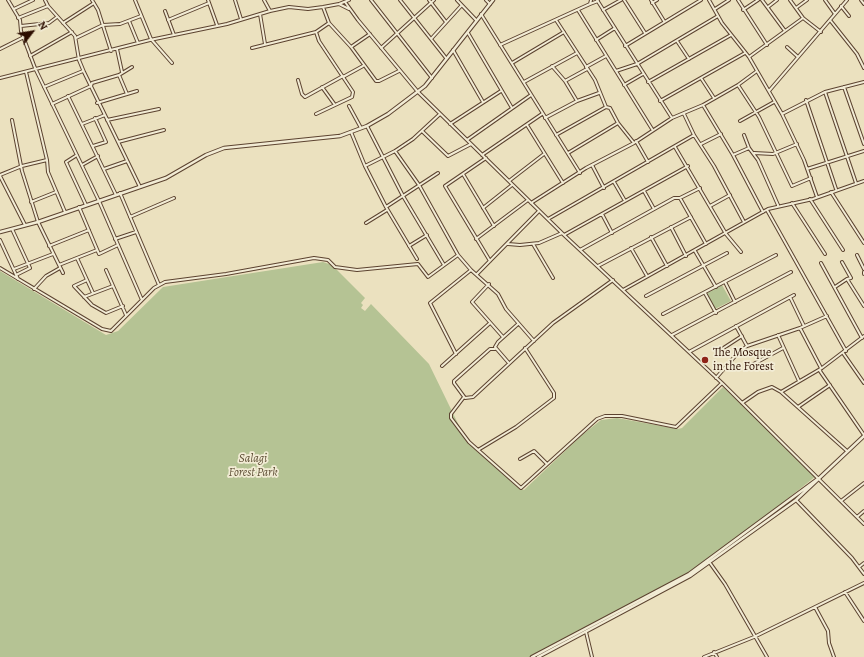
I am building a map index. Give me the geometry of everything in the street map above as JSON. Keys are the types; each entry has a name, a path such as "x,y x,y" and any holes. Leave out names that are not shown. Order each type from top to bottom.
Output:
{"street":[{"path":"8,0 18,18 36,70 99,201 142,300"},
{"path":"14,10 33,0"},
{"path":"45,0 48,6 76,38 79,59 83,71 98,104 105,115 140,186"},
{"path":"139,0 135,1 151,40 172,63"},
{"path":"235,0 241,19"},
{"path":"264,0 270,11"},
{"path":"0,78 270,11 289,7 308,9 323,7 339,4 349,0"},
{"path":"371,0 432,78"},
{"path":"400,0 412,18 446,58"},
{"path":"429,0 446,22"},
{"path":"381,48 412,18 434,0"},
{"path":"457,0 461,6 476,20"},
{"path":"486,0 490,4"},
{"path":"0,232 38,222 166,178 206,155 224,148 298,142 340,136 361,129 388,114 418,92 432,78 452,50 493,0"},
{"path":"590,4 591,0"},
{"path":"500,45 598,0 625,46 672,118"},
{"path":"604,10 621,0"},
{"path":"624,0 645,33"},
{"path":"650,0 664,21"},
{"path":"652,3 657,0"},
{"path":"625,46 701,0"},
{"path":"709,0 731,35 749,57 782,114 797,144 817,197"},
{"path":"715,9 729,0"},
{"path":"738,0 743,10 767,45"},
{"path":"743,10 758,0"},
{"path":"762,0 785,31"},
{"path":"768,7 777,0"},
{"path":"790,0 803,18 821,32"},
{"path":"796,8 808,0"},
{"path":"825,0 835,14"},
{"path":"769,91 847,0"},
{"path":"861,0 864,4"},
{"path":"63,23 93,1 111,51"},
{"path":"168,20 208,1 217,25"},
{"path":"345,2 399,71 418,92 563,234 722,382 864,524"},
{"path":"339,4 350,10"},
{"path":"18,18 48,6"},
{"path":"431,39 461,6"},
{"path":"841,6 849,16"},
{"path":"323,7 329,23 351,47 363,66 378,81 399,71"},
{"path":"578,10 653,130"},
{"path":"165,11 174,35"},
{"path":"260,14 266,44"},
{"path":"481,14 580,173"},
{"path":"21,26 49,23 57,16"},
{"path":"76,38 103,26 120,24 141,16"},
{"path":"615,71 637,64 718,16"},
{"path":"749,57 803,18"},
{"path":"556,20 595,80 599,93 606,107 610,108 618,123 635,142 648,162"},
{"path":"830,20 857,54 864,68"},
{"path":"129,21 138,43"},
{"path":"252,48 316,32 329,23"},
{"path":"596,40 615,28"},
{"path":"30,56 72,32"},
{"path":"316,32 319,41 343,76 353,94 352,97 316,114"},
{"path":"467,32 512,108"},
{"path":"512,63 564,32"},
{"path":"351,47 370,34"},
{"path":"648,82 731,35"},
{"path":"0,49 24,37"},
{"path":"677,41 689,59"},
{"path":"787,47 798,58"},
{"path":"117,49 122,72"},
{"path":"452,50 483,102"},
{"path":"660,101 745,52"},
{"path":"524,82 577,53"},
{"path":"565,81 606,56"},
{"path":"298,80 303,96 307,96 363,66"},
{"path":"552,66 565,81 577,101"},
{"path":"52,104 91,86 92,83 119,74 132,67"},
{"path":"44,87 83,71"},
{"path":"532,203 592,165 635,142 672,118 703,105 738,85 757,71"},
{"path":"26,72 47,160 48,172 65,212"},
{"path":"119,74 127,94"},
{"path":"624,85 643,74"},
{"path":"701,78 714,98"},
{"path":"782,114 806,100 824,92 864,82"},
{"path":"738,85 777,152 792,186 811,178"},
{"path":"322,87 335,105"},
{"path":"844,87 864,144"},
{"path":"98,104 137,91"},
{"path":"450,124 502,91"},
{"path":"824,92 856,183"},
{"path":"545,118 577,101 599,93"},
{"path":"467,140 532,95"},
{"path":"68,96 116,195"},
{"path":"806,100 836,189"},
{"path":"740,121 774,102"},
{"path":"703,105 733,154 763,212"},
{"path":"349,106 361,129"},
{"path":"556,135 606,107"},
{"path":"107,120 159,109"},
{"path":"365,166 395,151 422,131 440,114"},
{"path":"482,155 542,114"},
{"path":"684,114 745,222"},
{"path":"82,124 105,115"},
{"path":"93,146 106,142 95,118"},
{"path":"12,120 31,202 38,222 63,273"},
{"path":"568,153 618,123"},
{"path":"527,124 563,184"},
{"path":"367,126 382,157 444,265"},
{"path":"118,142 164,130"},
{"path":"422,131 448,156 471,144"},
{"path":"351,132 365,166 386,208 417,259"},
{"path":"548,219 675,147 694,134"},
{"path":"701,144 721,134"},
{"path":"744,135 749,148 758,160 778,206"},
{"path":"753,152 773,154 797,144"},
{"path":"675,147 688,166 726,234 741,252"},
{"path":"733,154 749,148"},
{"path":"395,151 418,185 458,255 471,270 489,284 498,294 518,324 534,341"},
{"path":"807,169 827,161 864,151"},
{"path":"509,181 545,153"},
{"path":"77,156 66,162 86,205"},
{"path":"82,165 98,156"},
{"path":"486,158 445,184 445,188 490,261"},
{"path":"25,225 0,176 22,166 25,167 47,160"},
{"path":"104,169 127,161"},
{"path":"592,165 604,188"},
{"path":"508,244 533,244 563,234 688,166"},
{"path":"366,223 418,185 438,174"},
{"path":"463,174 494,226"},
{"path":"623,290 767,210 817,197 836,189 863,181 864,185"},
{"path":"614,182 625,201"},
{"path":"483,208 512,184"},
{"path":"580,250 674,198 680,198 700,188"},
{"path":"644,191 654,209"},
{"path":"31,202 56,192"},
{"path":"831,192 864,243"},
{"path":"120,193 159,285"},
{"path":"710,206 730,195"},
{"path":"130,217 174,198"},
{"path":"680,198 706,245"},
{"path":"810,199 843,250"},
{"path":"476,239 528,200"},
{"path":"792,203 825,254"},
{"path":"79,208 99,254 118,245"},
{"path":"767,210 846,351"},
{"path":"477,274 539,211"},
{"path":"602,214 612,233"},
{"path":"598,266 691,217"},
{"path":"671,227 686,256"},
{"path":"12,229 30,268 16,275"},
{"path":"49,246 89,230"},
{"path":"115,239 136,232"},
{"path":"409,246 427,235"},
{"path":"651,237 667,266"},
{"path":"0,240 19,280"},
{"path":"533,244 553,278"},
{"path":"632,248 648,277"},
{"path":"34,289 46,276 59,266 97,250"},
{"path":"695,251 716,287"},
{"path":"646,296 704,267 727,253"},
{"path":"14,269 53,254"},
{"path":"0,268 107,331 111,331 142,300 159,285 165,282 226,274 314,258 328,260 335,267 357,270 418,264 428,277 458,255"},
{"path":"663,314 776,255"},
{"path":"856,255 864,269"},
{"path":"77,258 93,293"},
{"path":"834,288 851,278 842,262"},
{"path":"781,392 820,369 863,337 821,263"},
{"path":"106,270 127,316"},
{"path":"456,354 430,303 471,270"},
{"path":"671,335 716,313 791,272"},
{"path":"847,279 864,306"},
{"path":"87,280 74,286 84,297 106,313 123,306"},
{"path":"495,349 490,349 454,381 464,397 467,399 471,398 508,362 559,319 613,280"},
{"path":"725,282 735,302"},
{"path":"489,284 472,302 503,337"},
{"path":"84,297 113,286"},
{"path":"705,293 716,313"},
{"path":"689,352 794,295"},
{"path":"790,297 804,326"},
{"path":"716,378 737,354 747,346 800,328 827,316"},
{"path":"442,366 490,323"},
{"path":"495,349 498,342 518,324"},
{"path":"736,326 747,346"},
{"path":"538,657 674,586 710,563 796,500 864,435 820,371 800,328"},
{"path":"778,335 799,381"},
{"path":"722,349 742,336"},
{"path":"478,450 516,427 554,398 554,393 525,348"},
{"path":"750,366 783,348"},
{"path":"495,349 508,362"},
{"path":"843,353 864,383"},
{"path":"464,397 450,417 469,442 520,488 523,487 583,429 601,417 622,416 644,419 674,427 678,426 722,382"},
{"path":"798,407 830,385"},
{"path":"742,403 758,392 772,387 781,392 847,451"},
{"path":"520,459 534,451 547,464"},
{"path":"532,657 689,574 819,478"},
{"path":"842,501 864,484"},
{"path":"796,500 864,574"},
{"path":"857,517 864,511"},
{"path":"710,563 725,584 754,637 767,657"},
{"path":"859,567 864,563"},
{"path":"704,657 754,637 864,583"},
{"path":"845,592 864,621"},
{"path":"814,607 829,634 829,643 834,657"},
{"path":"586,632 592,657"},
{"path":"714,652 717,657"}],"green space":[{"name":"Salagi Forest Park","path":"323,262 332,265 365,298 361,303 363,305 361,308 365,311 371,304 429,364 466,440 521,489 524,490 582,435 601,420 617,418 678,429 682,428 723,387 816,476 756,524 685,576 582,633 533,657 0,657 0,271 106,335 118,331 163,287"},
{"path":"722,285 731,301 715,309 707,293"}],"place":[{"name":"The Mosque in the Forest","path":"705,360"}]}
